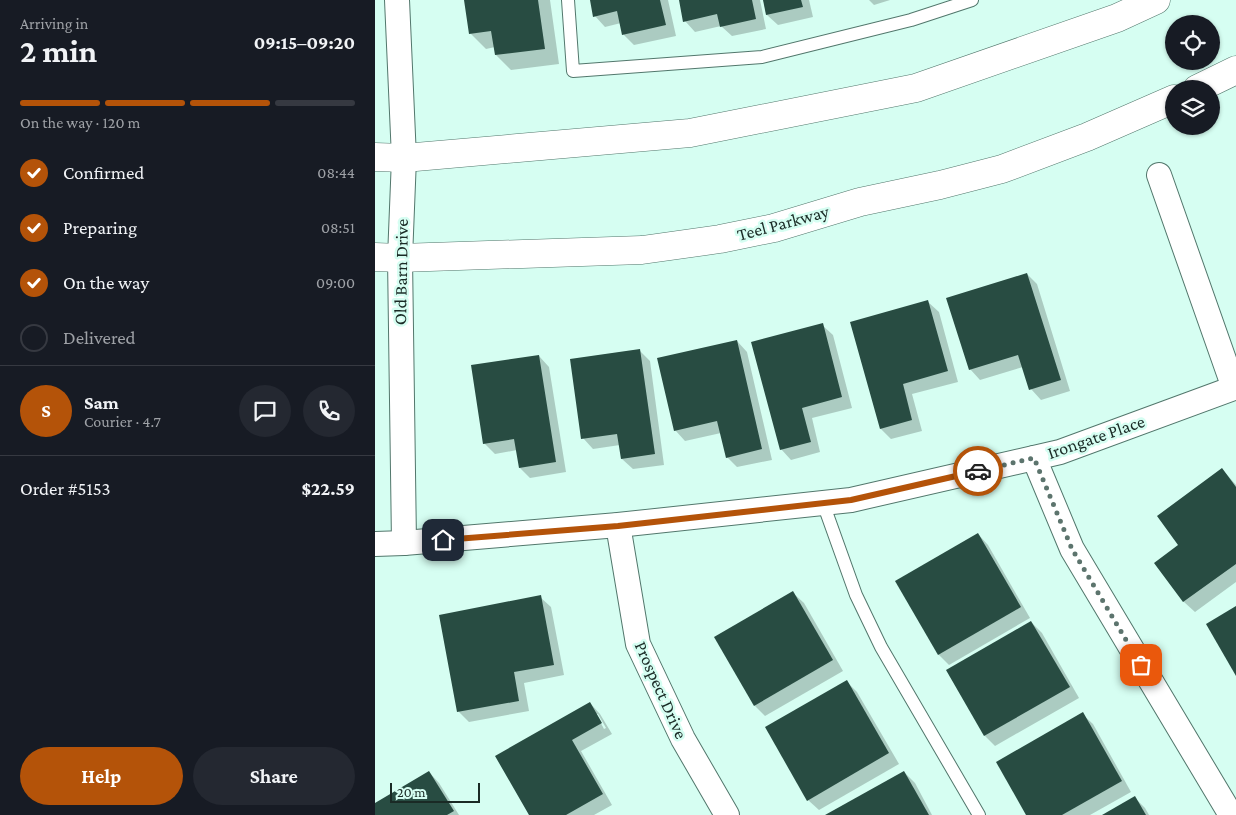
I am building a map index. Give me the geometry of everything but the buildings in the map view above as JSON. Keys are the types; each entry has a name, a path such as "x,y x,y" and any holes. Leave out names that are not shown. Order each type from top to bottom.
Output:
{"main road":[{"path":"375,157 404,158 690,133 916,88 1117,18 1156,0"},
{"path":"1215,80 1236,70"},
{"name":"Teel Parkway","path":"387,258 642,250 756,232 860,202 940,185 1002,169 1087,138 1165,103"}],"street":[{"name":"Old Barn Drive","path":"397,0 404,158 387,258 404,543"},
{"name":"Irongate Place","path":"375,544 618,526 851,500 1060,452 1234,388 1159,175"},
{"path":"1034,458 1072,549 1231,815"},
{"name":"Prospect Drive","path":"618,526 638,644 683,740 727,815"}],"lane":[{"path":"568,0 573,71 762,57 911,20 972,0"},
{"path":"823,503 856,595 873,629 979,815"}],"way so far":[{"path":"978,471 1034,458 1072,549 1141,665"}],"route":[{"path":"443,540 618,526 851,500 978,471"}]}
